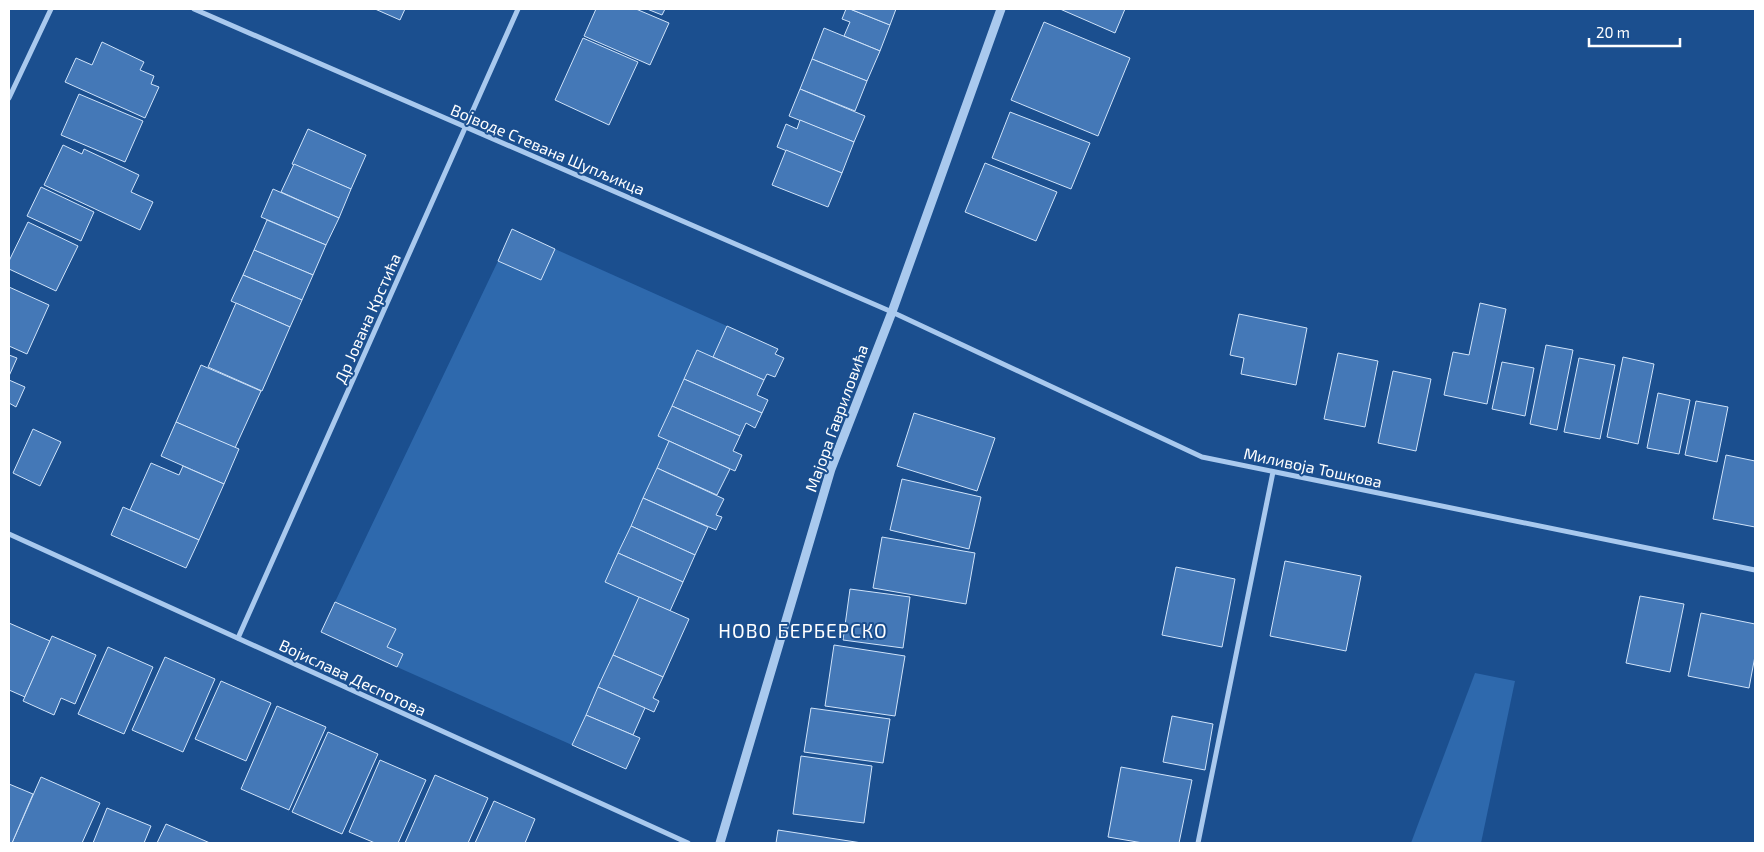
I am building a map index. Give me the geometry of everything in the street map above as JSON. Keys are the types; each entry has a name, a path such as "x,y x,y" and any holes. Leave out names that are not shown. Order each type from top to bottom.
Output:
{"street":[{"path":"9,98 51,9"},
{"name":"Војводе Стевана Шупљикца","path":"194,9 892,312"},
{"name":"Др Јована Крстића","path":"238,638 518,9"},
{"name":"Мајора Гавриловића","path":"720,843 831,469 892,312 1001,9"},
{"name":"Миливоја Тошкова","path":"892,312 1202,457 1755,570"},
{"path":"1198,843 1273,472"},
{"name":"Војислава Деспотова","path":"9,534 688,843"}],"shaded area":[{"path":"555,249 727,326 713,357 697,350 658,436 669,441 605,582 639,597 572,745 397,667 402,654 387,647 395,629 335,602 498,261 541,280"},
{"path":"1475,673 1515,681 1481,843 1411,843"}],"building":[{"path":"375,9 405,9 400,20"},
{"path":"596,9 636,9 669,23 650,65 584,36"},
{"path":"647,9 665,9 662,15"},
{"path":"846,9 890,25 880,51 844,36 850,22 842,19"},
{"path":"850,9 896,9 890,25"},
{"path":"1060,9 1125,9 1115,33"},
{"path":"1044,22 1130,58 1098,136 1011,100"},
{"path":"824,28 880,51 867,81 812,59"},
{"path":"583,38 638,62 609,125 555,100"},
{"path":"102,42 144,62 140,70 154,76 151,84 159,87 145,118 65,82 76,58 92,65"},
{"path":"812,59 867,81 855,111 800,89"},
{"path":"800,89 865,116 854,142 789,116"},
{"path":"79,94 143,121 125,162 61,135"},
{"path":"1010,112 1090,143 1071,189 992,158"},
{"path":"800,120 854,142 842,173 777,147 786,124 797,129"},
{"path":"308,129 366,155 351,189 292,164"},
{"path":"63,145 82,154 84,149 139,175 131,192 153,202 140,230 44,185"},
{"path":"786,150 842,173 828,207 772,185"},
{"path":"985,163 1057,192 1036,241 965,212"},
{"path":"294,164 351,189 339,218 281,192"},
{"path":"41,187 94,212 81,241 27,216"},
{"path":"273,189 339,218 326,245 261,217"},
{"path":"267,220 326,245 313,275 254,250"},
{"path":"28,222 78,246 56,291 9,269 9,261"},
{"path":"512,229 555,249 541,280 498,261"},
{"path":"254,250 313,275 302,300 243,275"},
{"path":"243,275 302,300 290,327 231,301"},
{"path":"9,287 49,305 27,354 9,346"},
{"path":"236,303 290,327 262,391 208,367"},
{"path":"1480,303 1506,309 1487,404 1444,395 1453,352 1469,355"},
{"path":"1239,314 1307,328 1296,385 1241,374 1244,358 1230,355"},
{"path":"727,326 778,349 775,354 784,358 775,377 767,374 764,380 713,357"},
{"path":"1546,345 1573,350 1557,430 1530,424"},
{"path":"697,350 764,380 757,395 768,400 762,413 684,379"},
{"path":"1338,353 1378,361 1365,427 1324,419"},
{"path":"9,355 17,358 9,376"},
{"path":"1623,357 1654,364 1638,444 1607,437"},
{"path":"1579,358 1615,365 1600,439 1564,432"},
{"path":"1502,362 1534,368 1525,416 1492,409"},
{"path":"201,365 261,391 235,448 176,422"},
{"path":"1393,371 1431,379 1416,451 1378,443"},
{"path":"684,379 762,413 755,428 746,423 740,436 672,406"},
{"path":"9,380 25,387 16,407 9,403"},
{"path":"1658,393 1690,400 1679,454 1647,448"},
{"path":"1696,401 1728,407 1717,462 1685,455"},
{"path":"672,406 740,436 733,451 742,455 735,471 658,436"},
{"path":"914,413 995,438 977,491 897,466"},
{"path":"176,422 239,449 224,484 161,456"},
{"path":"33,429 61,442 40,486 13,473"},
{"path":"669,441 730,469 717,495 657,468"},
{"path":"1726,455 1755,461 1755,527 1713,519"},
{"path":"151,463 179,475 183,466 224,484 199,540 130,510"},
{"path":"657,468 724,499 716,515 722,517 716,530 643,498"},
{"path":"902,479 981,497 969,549 890,530"},
{"path":"643,498 708,527 695,555 631,526"},
{"path":"123,507 199,540 186,568 111,535"},
{"path":"631,526 695,555 683,582 618,553"},
{"path":"882,537 975,553 966,604 873,588"},
{"path":"618,553 683,582 670,611 605,582"},
{"path":"1285,561 1361,576 1346,651 1270,636"},
{"path":"1176,567 1235,579 1222,647 1162,635"},
{"path":"850,589 910,597 903,648 843,640"},
{"path":"1640,596 1684,604 1670,672 1626,663"},
{"path":"639,597 689,619 663,677 613,655"},
{"path":"335,602 396,629 387,647 403,654 397,667 321,632"},
{"path":"1701,613 1755,624 1755,656 1749,688 1688,676"},
{"path":"9,623 50,641 25,697 9,690"},
{"path":"52,636 96,655 75,704 61,698 54,715 23,701"},
{"path":"834,645 905,656 895,716 825,706"},
{"path":"108,647 153,667 124,734 78,714"},
{"path":"613,655 663,677 653,698 659,701 654,712 598,687"},
{"path":"165,657 215,679 183,752 132,730"},
{"path":"221,681 271,703 246,761 195,739"},
{"path":"598,687 645,708 633,735 586,715"},
{"path":"277,706 326,727 289,810 241,789"},
{"path":"811,708 890,719 883,763 804,752"},
{"path":"586,715 640,738 626,769 572,745"},
{"path":"1172,716 1213,724 1205,770 1163,762"},
{"path":"328,732 378,754 342,834 292,812"},
{"path":"801,756 872,766 864,823 793,814"},
{"path":"380,760 426,780 398,843 375,843 349,832"},
{"path":"1121,767 1192,780 1179,843 1143,843 1108,837"},
{"path":"435,775 488,798 468,843 405,843"},
{"path":"41,777 100,803 82,843 12,843"},
{"path":"9,784 33,794 12,843 9,842"},
{"path":"494,801 535,819 525,843 475,843"},
{"path":"107,808 151,826 144,843 93,843"},
{"path":"166,824 210,843 157,843"},
{"path":"778,830 862,843 776,843"}],"district":[{"name":"НОВО БЕРБЕРСКО","path":"803,630"}]}
